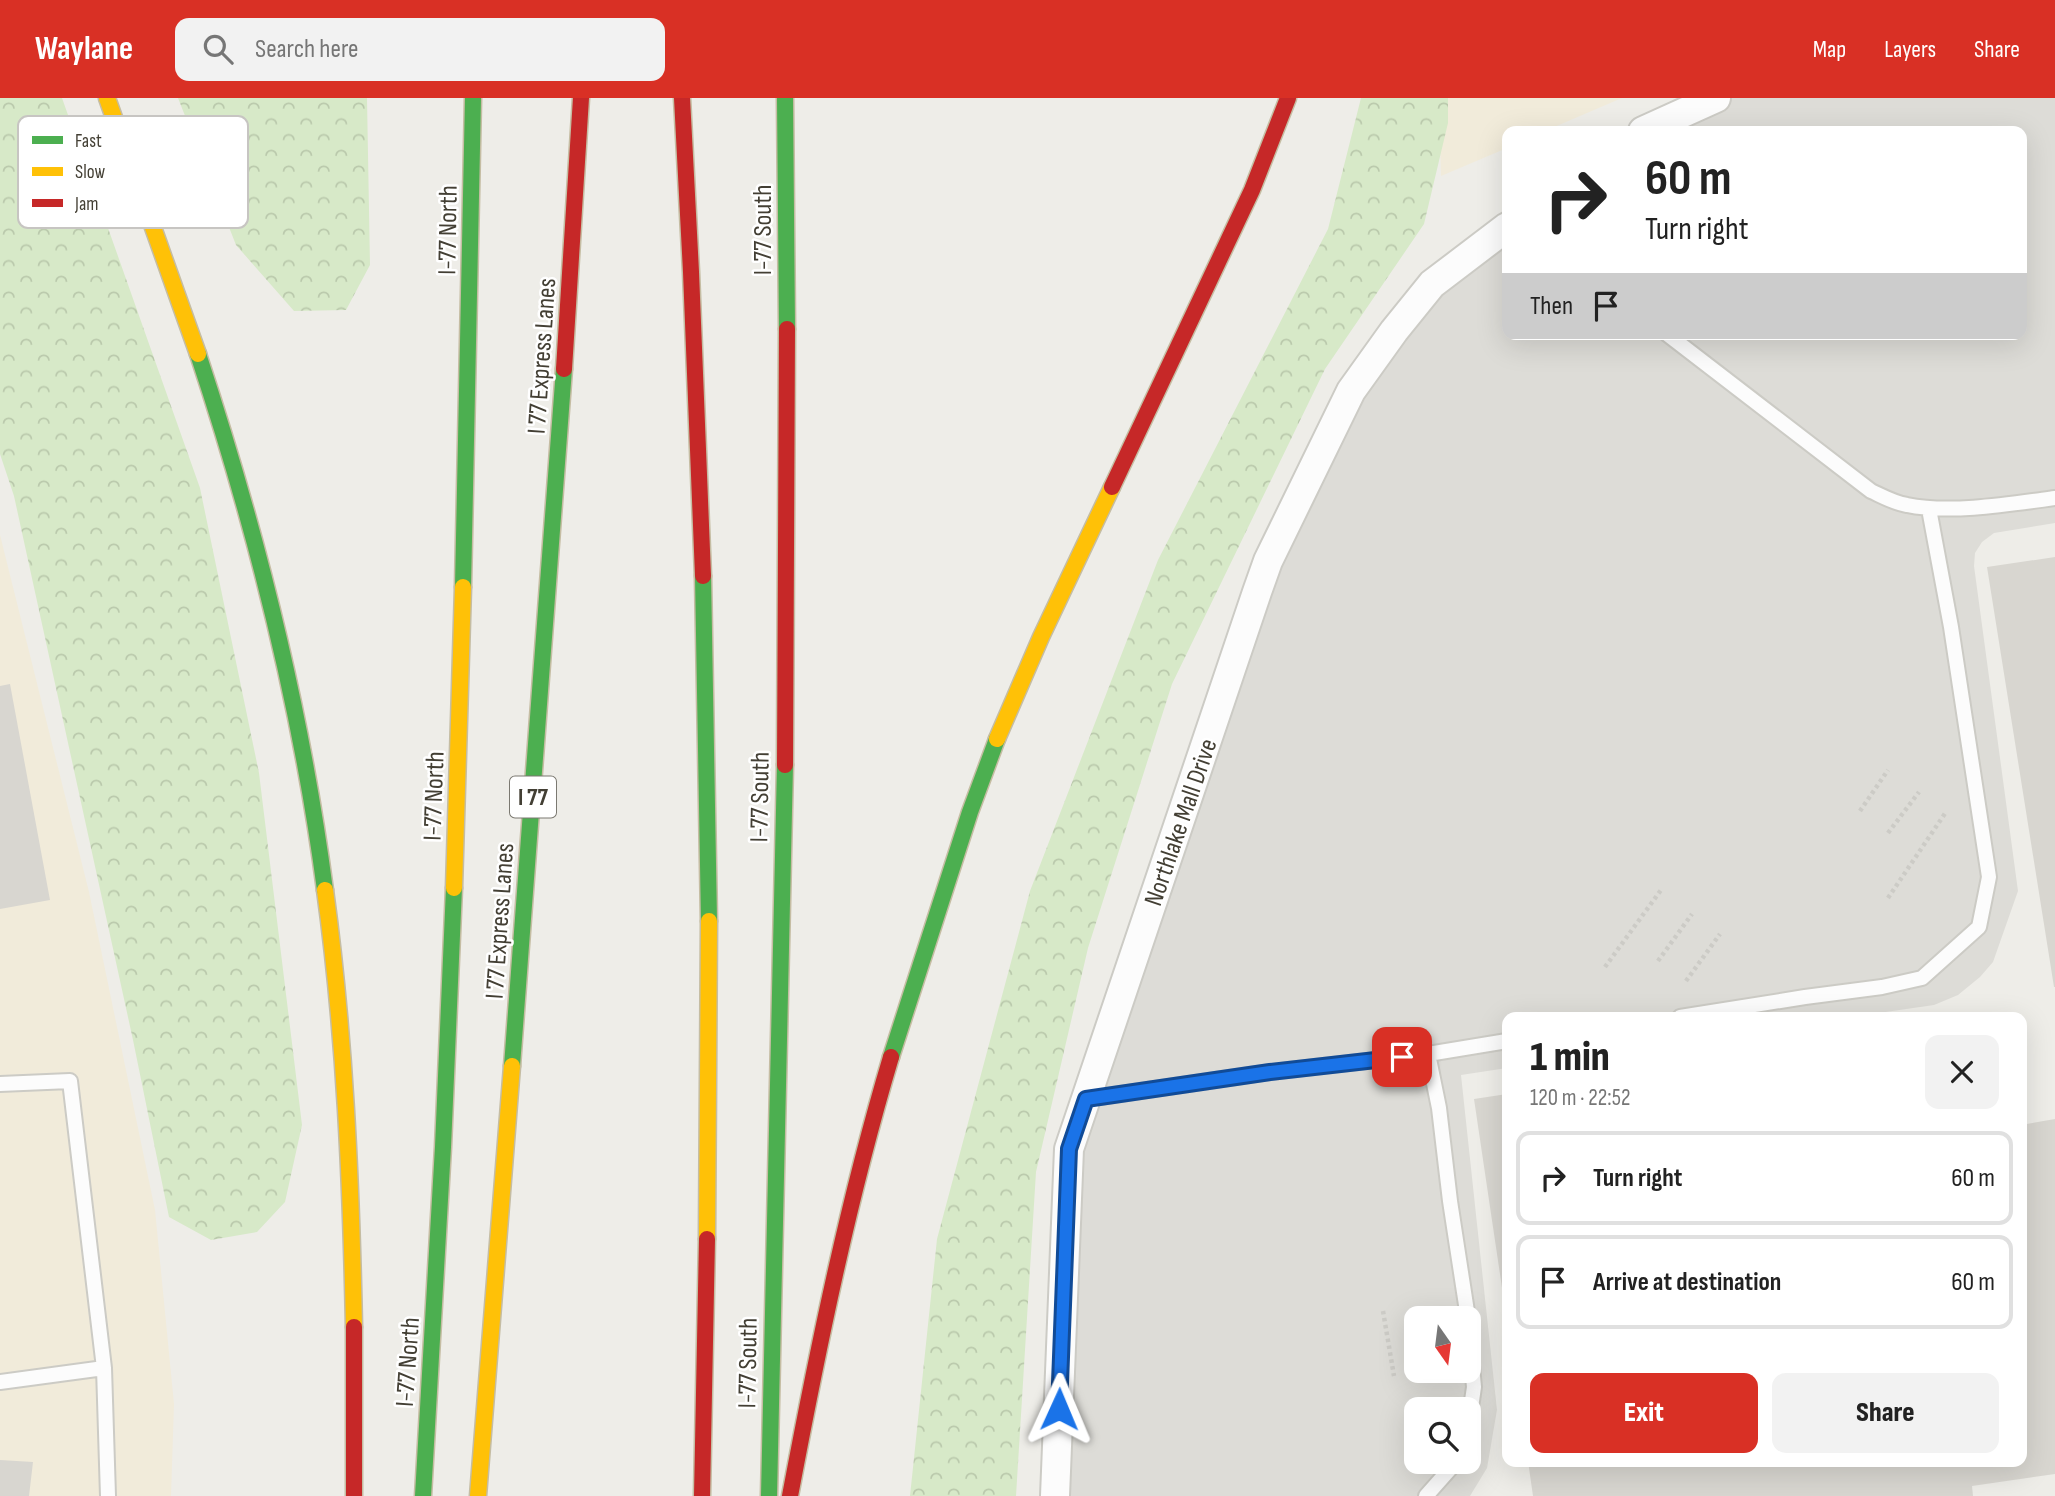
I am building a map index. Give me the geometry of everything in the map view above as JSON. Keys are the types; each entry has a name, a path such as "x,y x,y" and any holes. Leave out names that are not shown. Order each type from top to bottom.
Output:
{"highway":[{"path":"107,98 113,116"},
{"name":"I-77 North","path":"423,1496 449,1035 462,700 473,98"},
{"name":"I 77 Express Lanes","path":"478,1496 556,497 581,98"},
{"path":"682,98 697,396 709,877 706,1371 702,1496"},
{"name":"I-77 South","path":"769,1496 783,890 788,379 785,98"},
{"path":"790,1496 846,1222 907,1003 970,812 1004,721 1036,649 1252,190 1288,98"},
{"path":"154,228 190,329 257,545 280,644 321,856 344,1050 350,1145 355,1356 354,1496"}],"street":[{"path":"1651,126 1716,98"},
{"name":"Northlake Mall Drive","path":"1055,1496 1069,1149 1257,592 1289,516 1351,391 1432,284 1502,232"}],"lane":[{"path":"1675,340 1871,491 1903,505 1929,509 2055,498"},
{"path":"1711,1012 1882,987 1922,978 1979,927 1989,877 1951,627 1929,509"},
{"path":"1086,1099 1270,1072 1429,1054 1502,1042"},
{"path":"1429,1054 1466,1306"},
{"path":"0,1084 70,1081 104,1368 108,1496"},
{"path":"0,1382 104,1368"},
{"path":"1426,1496 1445,1474"}],"path":[{"path":"1860,811 1888,769"},
{"path":"1888,833 1919,792"},
{"path":"1888,898 1946,812"},
{"path":"1605,967 1661,891"},
{"path":"1658,961 1692,914"},
{"path":"1686,981 1720,934"},
{"path":"1383,1311 1394,1376"}],"shaded area":[{"path":"1439,98 1622,98 1557,126 1502,126 1502,150 1441,176"},
{"path":"1716,98 2055,98 2055,523 1994,533 1982,542 1975,553 1974,566 2018,891 1993,962 1958,995 1934,1005 1886,1012 1502,1012 1502,1069 1461,1075 1497,1410 1487,1468 1470,1496 1056,1496 1069,1149 1257,592 1394,331 1502,232 1502,340 2027,340 2027,126 1654,126"},
{"path":"0,535 89,892 155,1210 174,1404 171,1496 0,1496"}],"green space":[{"path":"0,98 62,98 68,116 18,116 18,228 108,228 200,488 259,773 302,1125 285,1202 257,1232 211,1240 169,1217 14,496 0,454"},
{"path":"178,98 367,98 370,265 346,310 294,311 236,245 229,228 248,228 248,116 185,116"},
{"path":"1361,98 1448,98 1448,123 1424,224 1325,369 1172,684 1088,948 1036,1172 1016,1496 910,1496 937,1239 1030,891 1158,560 1328,229"}],"building":[{"path":"2055,557 2055,987 2054,987 1987,567"},
{"path":"10,684 50,900 0,909 0,686"},
{"path":"1502,1095 1502,1288 1474,1099"},
{"path":"2055,1119 2055,1474 1972,1486 1973,1496 1533,1496 1529,1467 2027,1467 2027,1124"},
{"path":"0,1460 33,1462 29,1496 0,1496"}],"traffic: fast":[{"path":"463,587 473,98"},
{"path":"785,98 787,329"},
{"path":"198,354 239,486 290,686 325,890"},
{"path":"512,1066 564,369"},
{"path":"703,576 709,921"},
{"path":"891,1057 970,812 997,739"},
{"path":"769,1496 785,765"},
{"path":"423,1496 443,1147 454,888"}],"traffic: slow":[{"path":"107,98 113,116"},
{"path":"153,228 198,354"},
{"path":"997,739 1041,637 1112,487"},
{"path":"454,888 463,587"},
{"path":"325,890 338,999 346,1108 354,1327"},
{"path":"707,1239 709,921"},
{"path":"478,1496 512,1066"}],"traffic: jam":[{"path":"564,369 581,98"},
{"path":"682,98 703,576"},
{"path":"1112,487 1252,190 1288,98"},
{"path":"785,765 787,329"},
{"path":"790,1496 835,1275 891,1057"},
{"path":"702,1496 707,1239"},
{"path":"354,1327 354,1496"}],"route":[{"path":"1059,1409 1069,1149 1086,1099 1270,1072 1402,1057"}]}
